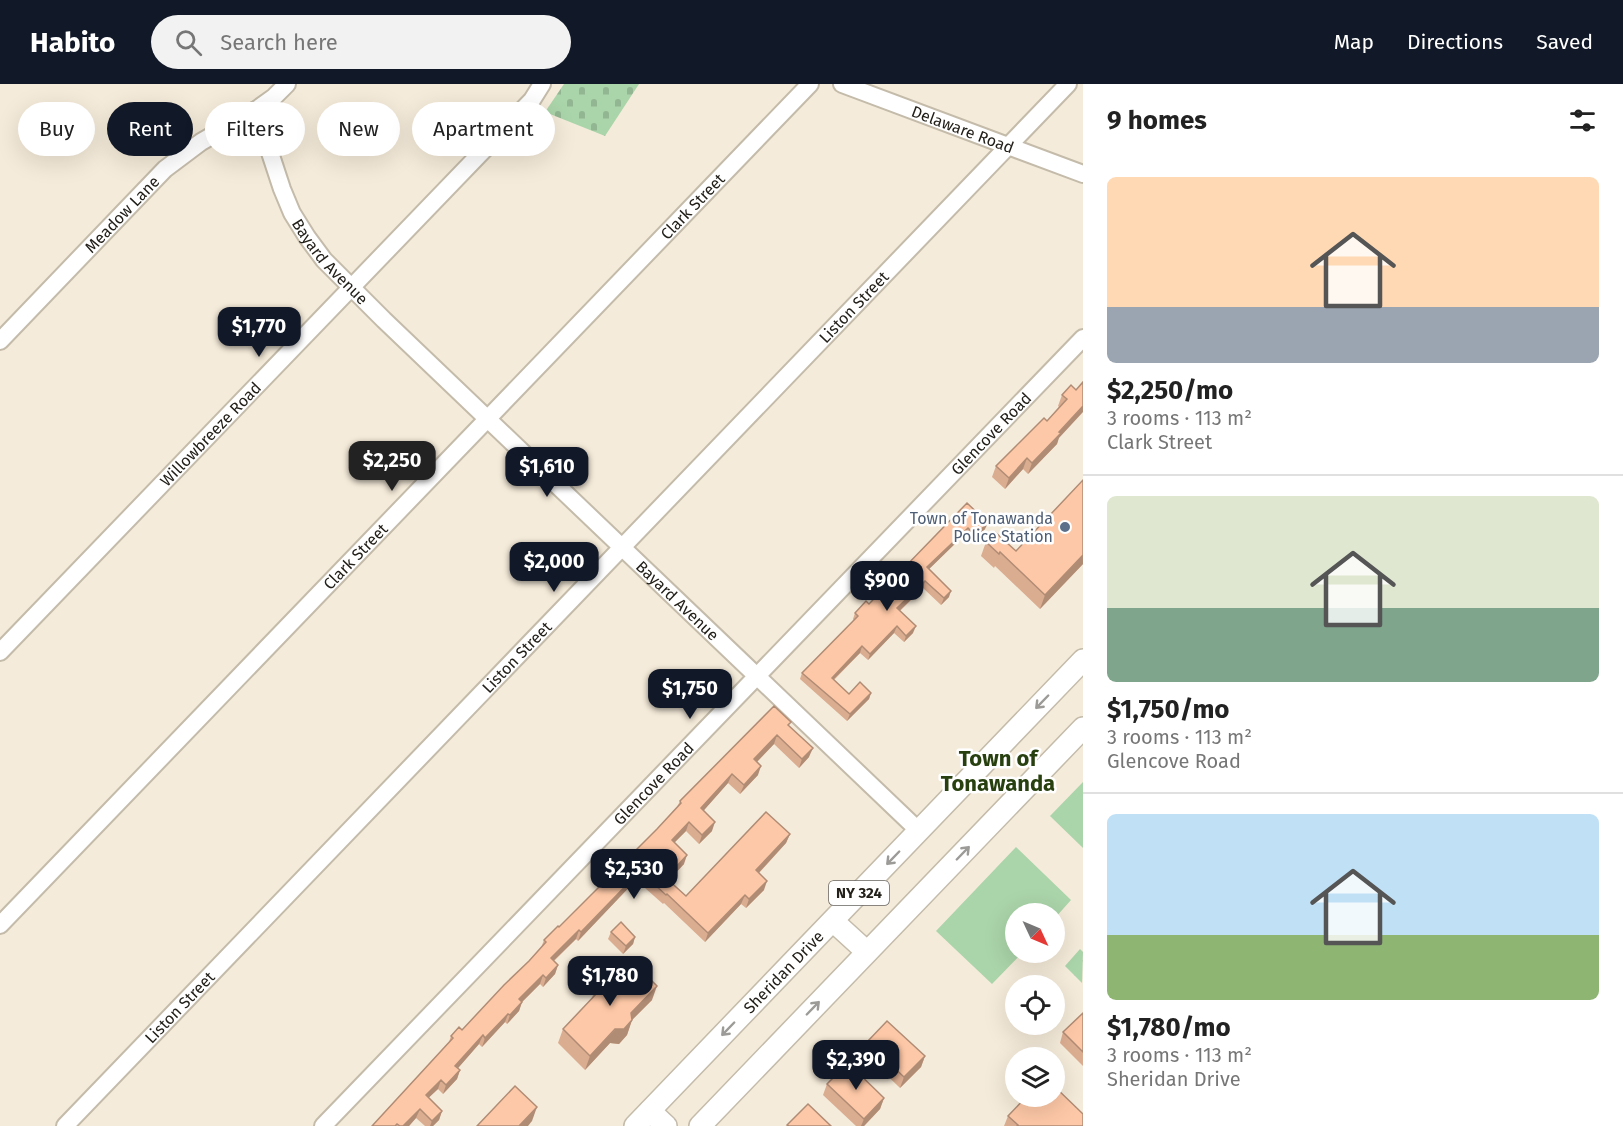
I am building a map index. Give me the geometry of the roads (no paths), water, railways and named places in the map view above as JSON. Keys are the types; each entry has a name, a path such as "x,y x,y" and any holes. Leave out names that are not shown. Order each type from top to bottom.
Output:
{"main road":[{"name":"Sheridan Drive","path":"635,1126 1083,660"},
{"name":"NY 324","path":"700,1126 1083,728"},
{"path":"832,921 867,952"},
{"path":"650,1111 666,1126"}],"street":[{"name":"Meadow Lane","path":"267,102 287,84"},
{"name":"Willowbreeze Road","path":"0,652 531,100 542,84"},
{"name":"Clark Street","path":"0,925 810,84"},
{"name":"Delaware Road","path":"842,84 1083,174"},
{"name":"Liston Street","path":"65,1126 1068,84"},
{"name":"Meadow Lane","path":"0,341 165,169 205,140"},
{"name":"Bayard Avenue","path":"272,156 292,213 324,260 919,831"},
{"name":"Glencove Road","path":"323,1126 1083,338"}],"place":[{"name":"Town of Tonawanda Police Station","path":"1065,527"}],"district":[{"name":"Town of Tonawanda","path":"998,770"}]}
